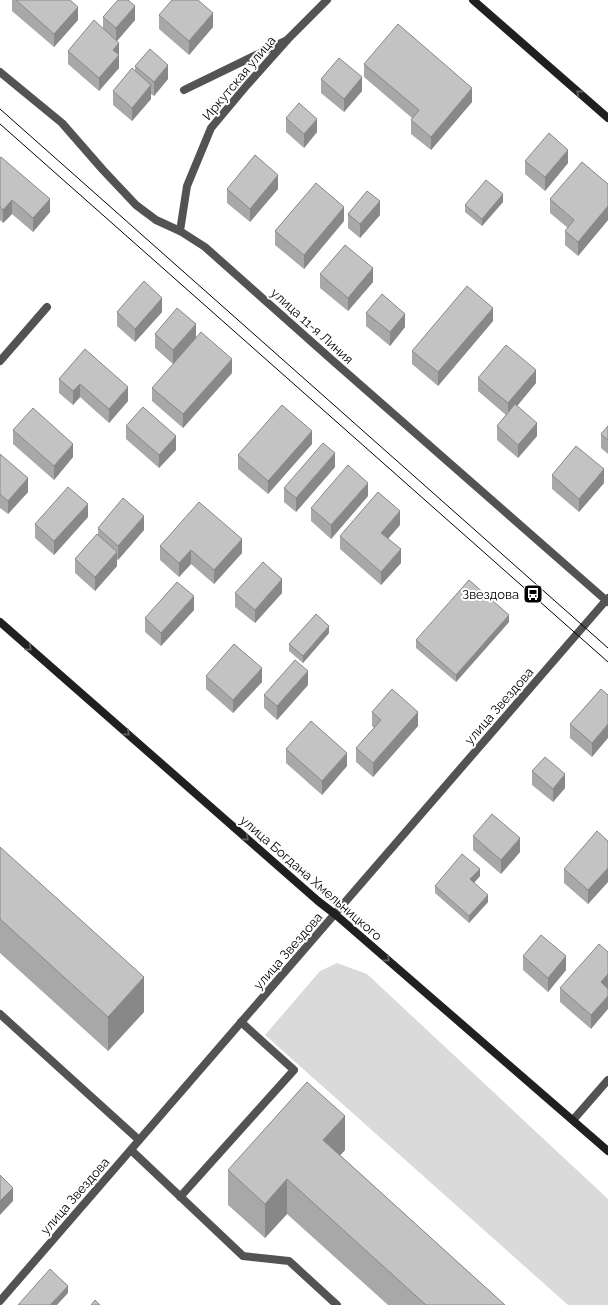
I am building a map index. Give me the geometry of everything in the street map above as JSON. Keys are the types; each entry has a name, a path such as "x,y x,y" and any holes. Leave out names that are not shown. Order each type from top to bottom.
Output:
{"main road":[{"path":"473,0 608,118"},
{"name":"улица Богдана Хмельницкого","path":"0,622 312,896 336,915 608,1151"}],"street":[{"name":"Иркутская улица","path":"180,231 187,186 211,128 288,39 327,0"},
{"path":"184,90 288,39"},
{"name":"улица 11-я Линия","path":"0,72 62,123 136,205 156,220 180,231 206,247 338,365 607,600"},
{"path":"0,362 47,307"},
{"name":"улица Звездова","path":"0,1301 241,1022 336,915 607,600"},
{"path":"0,1014 140,1140"},
{"path":"180,1197 294,1070 241,1022"},
{"path":"573,1120 608,1080"},
{"path":"131,1150 243,1256 288,1261 337,1305"}],"shaded area":[{"path":"337,963 367,974 608,1199 608,1305 568,1305 265,1035 320,971"}],"building":[{"path":"16,0 70,0 78,7 54,34"},
{"path":"118,0 128,0 135,6 116,28 103,17"},
{"path":"172,0 198,0 213,13 189,41 159,15"},
{"path":"94,20 119,43 113,50 119,55 99,78 68,51"},
{"path":"398,24 472,88 431,137 411,120 419,110 364,64"},
{"path":"150,49 168,65 154,82 135,66"},
{"path":"339,58 362,77 344,99 321,79"},
{"path":"132,68 151,85 132,108 113,91"},
{"path":"299,103 317,119 304,134 286,118"},
{"path":"549,133 568,150 545,177 525,161"},
{"path":"255,155 278,175 250,209 227,189"},
{"path":"1,157 50,199 33,218 12,200 3,210 0,207"},
{"path":"582,162 608,184 608,206 578,242 565,231 574,220 550,199"},
{"path":"486,180 503,194 482,219 465,205"},
{"path":"316,183 344,207 304,255 275,231"},
{"path":"367,191 380,201 360,224 348,214"},
{"path":"345,245 373,268 348,298 320,274"},
{"path":"144,281 162,298 135,329 117,312"},
{"path":"467,286 493,308 438,372 412,351"},
{"path":"382,294 405,314 390,332 366,313"},
{"path":"177,308 196,324 173,350 155,334"},
{"path":"201,332 232,359 183,414 152,388"},
{"path":"506,345 536,370 508,403 478,378"},
{"path":"85,349 128,387 109,409 80,384 73,391 59,379"},
{"path":"515,404 537,423 518,445 497,426"},
{"path":"282,405 312,431 268,481 238,455"},
{"path":"143,407 176,436 159,455 126,426"},
{"path":"33,408 73,444 54,466 13,430"},
{"path":"608,426 608,440 601,434"},
{"path":"323,443 335,453 296,498 284,488"},
{"path":"576,446 604,469 579,499 552,475"},
{"path":"0,454 28,478 8,501 0,494"},
{"path":"348,465 368,483 331,525 311,508"},
{"path":"68,487 88,504 54,541 35,524"},
{"path":"378,492 400,511 381,533 401,549 381,572 340,536"},
{"path":"123,498 144,516 118,546 98,528"},
{"path":"199,502 242,539 214,570 191,550 179,563 160,546"},
{"path":"97,534 117,552 95,577 75,559"},
{"path":"263,562 282,579 255,610 235,593"},
{"path":"469,580 509,615 456,675 416,640"},
{"path":"177,582 194,596 161,633 145,618"},
{"path":"316,614 329,626 303,656 289,644"},
{"path":"234,644 262,668 233,700 206,676"},
{"path":"295,660 308,671 277,706 264,695"},
{"path":"392,689 418,712 373,763 356,748 381,720 372,712"},
{"path":"601,689 608,695 608,724 592,743 570,724"},
{"path":"311,721 347,753 322,781 286,749"},
{"path":"545,757 565,774 553,789 532,771"},
{"path":"492,814 520,838 501,860 473,836"},
{"path":"597,831 608,841 608,868 588,890 564,869"},
{"path":"0,847 144,977 108,1017 0,919"},
{"path":"462,854 480,869 470,879 488,895 469,916 435,886"},
{"path":"541,935 566,956 548,978 523,956"},
{"path":"599,944 608,952 608,974 601,982 608,989 608,996 591,1015 560,988"},
{"path":"307,1082 345,1116 323,1140 505,1305 426,1305 287,1179 265,1204 228,1170"},
{"path":"0,1175 13,1188 0,1201"},
{"path":"50,1269 68,1286 50,1305 18,1305"},
{"path":"95,1300 100,1305 91,1305"}],"tram line":[{"path":"0,109 608,648"},
{"path":"0,124 608,662"}],"place":[{"name":"Звездова","path":"533,594"}]}
